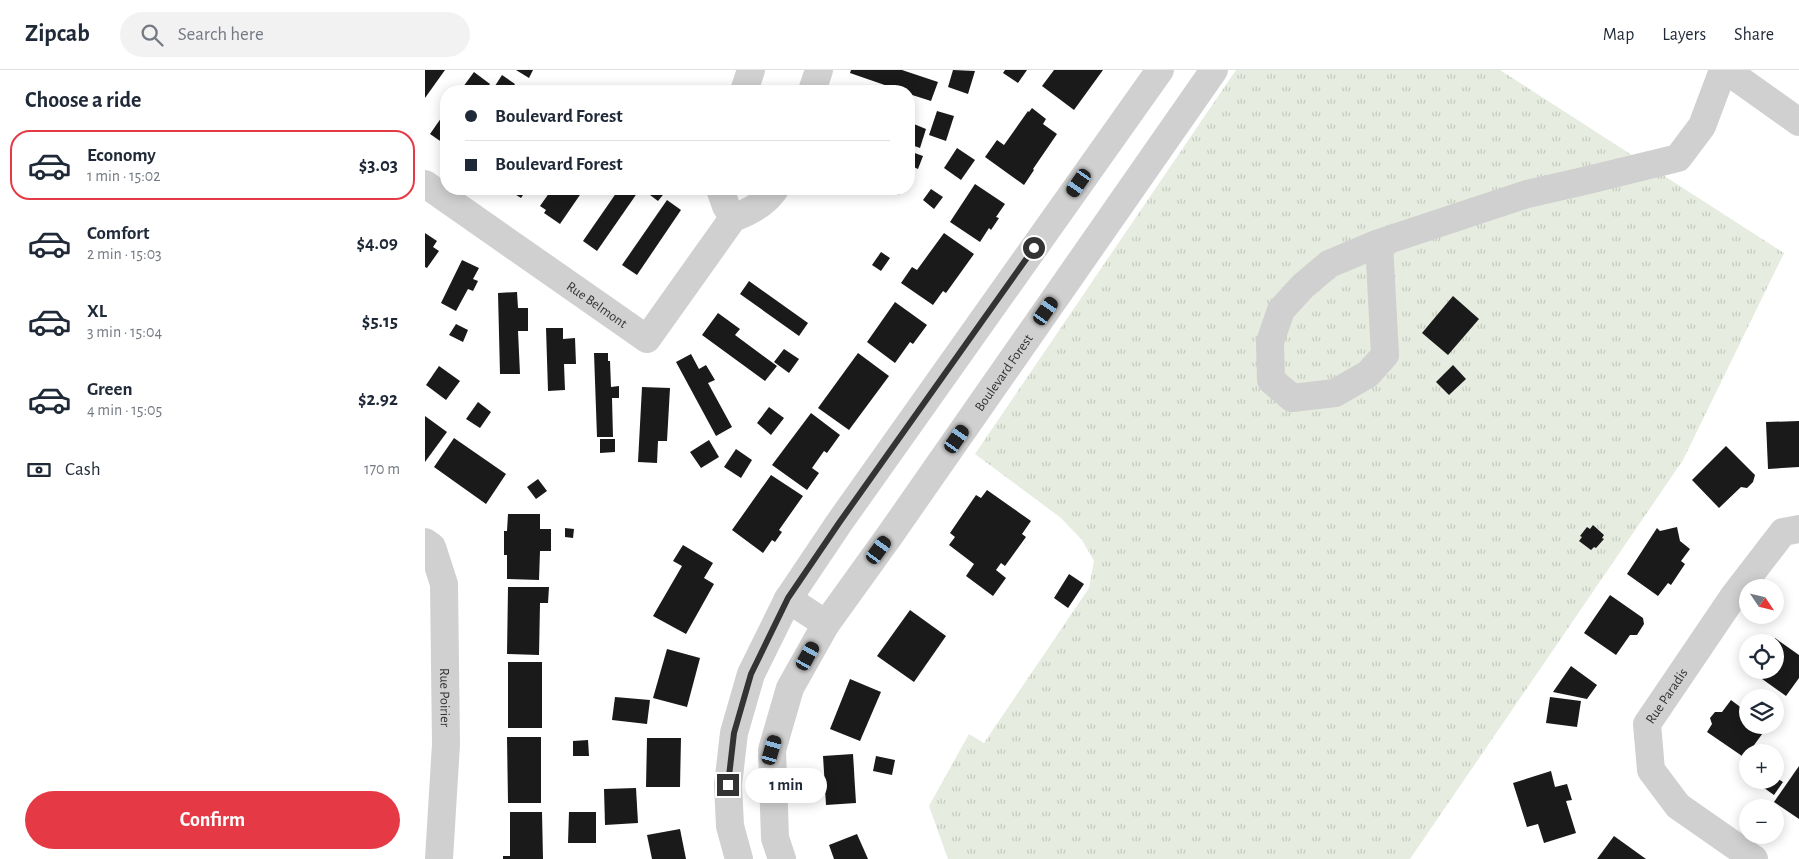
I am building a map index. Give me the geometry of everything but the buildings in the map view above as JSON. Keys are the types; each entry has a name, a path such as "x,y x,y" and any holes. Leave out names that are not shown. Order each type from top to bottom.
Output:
{"street":[{"path":"746,85 751,70"},
{"path":"814,85 819,70"},
{"path":"739,859 730,826 728,785 734,733 751,674 788,598 839,523 1160,70"},
{"name":"Boulevard Forest","path":"782,859 775,838 772,750 790,688 825,624 890,535 1214,70"},
{"path":"1379,243 1385,355 1368,374 1335,393 1292,398 1271,380 1270,342 1281,310 1303,286 1329,264 1379,243 1527,194 1678,158 1702,126 1724,70 1799,122"},
{"name":"Rue Belmont","path":"425,184 440,194"},
{"name":"Rue Belmont","path":"441,195 647,339 733,218 750,212 770,195"},
{"path":"722,195 733,218"},
{"name":"Rue Paradis","path":"1754,859 1678,806 1651,770 1647,724 1733,598 1783,532 1799,529"},
{"name":"Rue Poirier","path":"425,542 432,547 444,584 446,744 439,859"},
{"path":"788,598 825,624"}],"green space":[{"path":"1236,70 1500,70 1784,253 1683,460 1410,859 948,859 929,806 969,734 984,743 1089,588 1094,561 1082,540 1061,518 975,454"}],"route":[{"path":"728,785 734,733 751,674 788,598 1034,248"}]}
